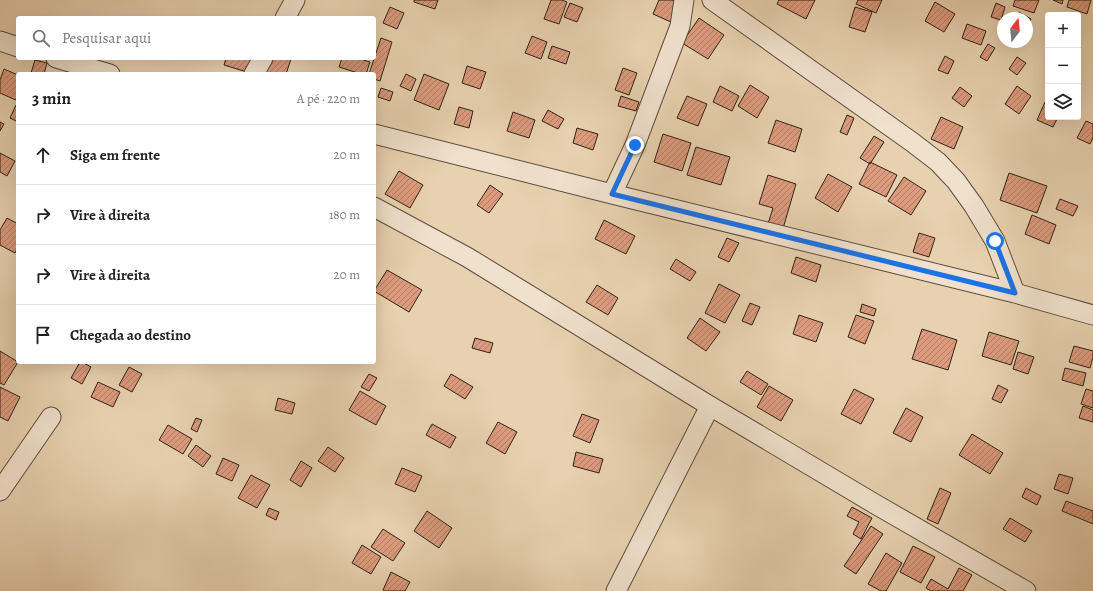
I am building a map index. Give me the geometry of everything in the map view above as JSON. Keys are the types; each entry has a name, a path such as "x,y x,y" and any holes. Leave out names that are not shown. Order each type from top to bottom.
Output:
{"street":[{"path":"286,16 295,0"},
{"path":"612,194 635,145 680,26 684,0"},
{"path":"712,0 938,162 956,181 974,206 995,241 1015,293"},
{"path":"0,41 16,46"},
{"path":"63,60 103,72"},
{"path":"255,72 262,60"},
{"path":"376,135 1015,293 1093,315"},
{"path":"376,208 467,257 710,406 1026,591"},
{"path":"616,591 710,406"},
{"path":"0,491 51,417"}],"building":[{"path":"414,0 438,0 435,9 414,2"},
{"path":"551,0 562,0 567,2 559,24 544,19"},
{"path":"659,0 672,0 679,3 671,22 653,14"},
{"path":"779,0 815,0 806,19 777,4"},
{"path":"858,0 882,0 876,13 856,4"},
{"path":"1015,0 1039,0 1034,13 1013,6"},
{"path":"1053,0 1063,0 1062,4"},
{"path":"1069,0 1091,0 1087,14 1067,7"},
{"path":"935,2 955,14 944,32 925,21"},
{"path":"570,3 583,8 577,22 564,17"},
{"path":"996,3 1005,7 1003,12 997,12 997,19 991,17"},
{"path":"390,7 404,13 397,29 383,23"},
{"path":"855,7 872,12 865,32 849,27"},
{"path":"699,18 724,35 708,59 682,43"},
{"path":"967,24 986,31 981,45 962,38"},
{"path":"532,36 547,42 541,59 525,53"},
{"path":"381,38 392,42 380,81 376,80 376,72 370,72 374,60 376,60 376,53"},
{"path":"988,44 995,48 987,61 980,57"},
{"path":"552,46 570,52 566,64 548,58"},
{"path":"945,56 954,61 948,74 938,70"},
{"path":"1017,57 1026,63 1017,75 1009,69"},
{"path":"35,60 47,63 45,72 31,72"},
{"path":"225,60 251,60 247,72 224,65"},
{"path":"259,60 291,60 287,72 256,72"},
{"path":"341,60 364,60 370,62 367,72 355,72 339,67"},
{"path":"467,66 486,72 480,89 462,83"},
{"path":"623,68 637,73 629,95 615,90"},
{"path":"4,69 16,74 16,100 0,93 0,80"},
{"path":"406,74 416,79 411,91 400,86"},
{"path":"424,74 449,84 439,110 414,100"},
{"path":"750,85 769,97 757,118 738,106"},
{"path":"720,86 739,96 732,111 713,102"},
{"path":"1017,86 1031,96 1019,114 1005,104"},
{"path":"960,87 972,96 964,107 952,98"},
{"path":"381,88 393,92 390,101 378,97"},
{"path":"621,96 639,102 636,111 618,106"},
{"path":"687,96 707,104 698,126 677,118"},
{"path":"1045,102 1045,120 1056,120 1053,127 1037,120"},
{"path":"16,105 16,121 10,118"},
{"path":"459,107 473,111 469,128 454,124"},
{"path":"548,110 564,119 558,129 542,121"},
{"path":"513,112 535,120 529,138 507,131"},
{"path":"847,115 854,118 847,135 840,132"},
{"path":"941,117 963,127 954,149 931,139"},
{"path":"776,120 802,129 795,152 768,143"},
{"path":"1086,121 1093,124 1093,138 1090,144 1077,138"},
{"path":"0,122 4,124 0,131"},
{"path":"577,128 598,134 593,150 573,143"},
{"path":"663,134 691,143 682,171 654,162"},
{"path":"874,136 884,142 870,164 860,158"},
{"path":"696,147 730,157 721,185 687,175"},
{"path":"0,153 15,161 7,176 0,172"},
{"path":"870,162 897,175 886,197 859,184"},
{"path":"399,171 423,185 410,208 385,194"},
{"path":"1009,173 1047,186 1037,213 1000,200"},
{"path":"828,174 852,187 838,212 815,198"},
{"path":"768,175 796,184 782,232 767,227 773,208 759,204"},
{"path":"904,177 926,191 911,215 888,201"},
{"path":"490,185 503,194 489,213 477,205"},
{"path":"1060,199 1078,206 1073,216 1056,209"},
{"path":"1032,215 1056,225 1049,244 1025,234"},
{"path":"7,218 16,223 15,253 0,245 0,230"},
{"path":"604,220 635,236 626,254 595,239"},
{"path":"919,233 935,238 929,257 913,252"},
{"path":"727,238 739,243 729,262 718,257"},
{"path":"796,257 821,265 816,282 791,273"},
{"path":"676,259 696,272 690,281 670,269"},
{"path":"387,270 422,290 409,312 376,292 376,288"},
{"path":"719,284 740,295 725,323 705,313"},
{"path":"597,285 618,298 608,315 586,302"},
{"path":"750,303 760,307 752,325 742,321"},
{"path":"862,304 876,309 874,316 860,312"},
{"path":"799,315 823,323 816,342 793,334"},
{"path":"856,315 874,321 865,344 848,337"},
{"path":"700,318 720,332 706,351 687,338"},
{"path":"922,329 957,340 948,370 912,359"},
{"path":"989,332 1019,341 1011,365 982,356"},
{"path":"475,338 493,343 490,353 472,348"},
{"path":"1074,346 1093,351 1090,368 1069,362"},
{"path":"0,351 16,361 17,364 4,385 0,383"},
{"path":"1018,352 1034,357 1028,374 1013,369"},
{"path":"79,364 86,364 91,367 82,384 71,378"},
{"path":"129,367 142,374 132,392 119,385"},
{"path":"1065,368 1086,373 1083,386 1062,380"},
{"path":"747,371 768,384 761,395 740,382"},
{"path":"369,374 377,378 369,391 361,387"},
{"path":"451,374 473,387 465,399 444,386"},
{"path":"98,382 120,392 113,407 91,397"},
{"path":"998,385 1008,390 1001,403 992,399"},
{"path":"769,386 793,400 781,421 757,407"},
{"path":"0,387 20,397 8,421 0,417"},
{"path":"854,389 874,399 861,424 841,414"},
{"path":"1086,389 1093,391 1093,408 1081,404"},
{"path":"360,391 386,406 376,425 349,410"},
{"path":"278,398 295,403 292,414 275,410"},
{"path":"1083,406 1093,410 1093,422 1079,418"},
{"path":"906,408 923,417 911,442 893,433"},
{"path":"582,414 599,420 590,443 573,436"},
{"path":"196,418 202,420 197,432 191,429"},
{"path":"498,422 517,432 505,454 486,443"},
{"path":"432,424 456,437 450,448 426,435"},
{"path":"168,425 192,439 183,454 159,440"},
{"path":"972,434 1003,453 990,474 959,455"},
{"path":"196,445 211,456 203,467 188,456"},
{"path":"328,447 344,458 335,472 318,461"},
{"path":"576,452 603,459 599,473 573,466"},
{"path":"223,458 239,465 232,481 216,474"},
{"path":"301,461 312,468 301,487 290,480"},
{"path":"402,468 422,476 415,492 395,484"},
{"path":"1059,474 1073,478 1068,494 1054,489"},
{"path":"251,475 270,485 257,508 238,498"},
{"path":"940,488 951,493 938,524 927,519"},
{"path":"1026,488 1041,496 1037,505 1022,497"},
{"path":"1066,501 1093,511 1093,524 1062,511"},
{"path":"852,507 872,518 861,539 853,534 859,522 847,516"},
{"path":"269,508 279,512 276,520 266,515"},
{"path":"427,511 452,528 439,548 414,531"},
{"path":"1010,518 1032,531 1025,542 1003,529"},
{"path":"871,526 883,534 856,574 844,566"},
{"path":"383,529 405,543 393,561 371,547"},
{"path":"362,545 381,557 371,574 352,563"},
{"path":"913,546 935,557 921,583 900,572"},
{"path":"886,553 902,563 886,591 881,591 868,584"},
{"path":"959,568 972,575 963,591 931,591 926,588 931,579 948,589"},
{"path":"391,572 410,582 405,591 383,590"}],"route":[{"path":"635,145 612,194 1015,293 995,241"}]}
